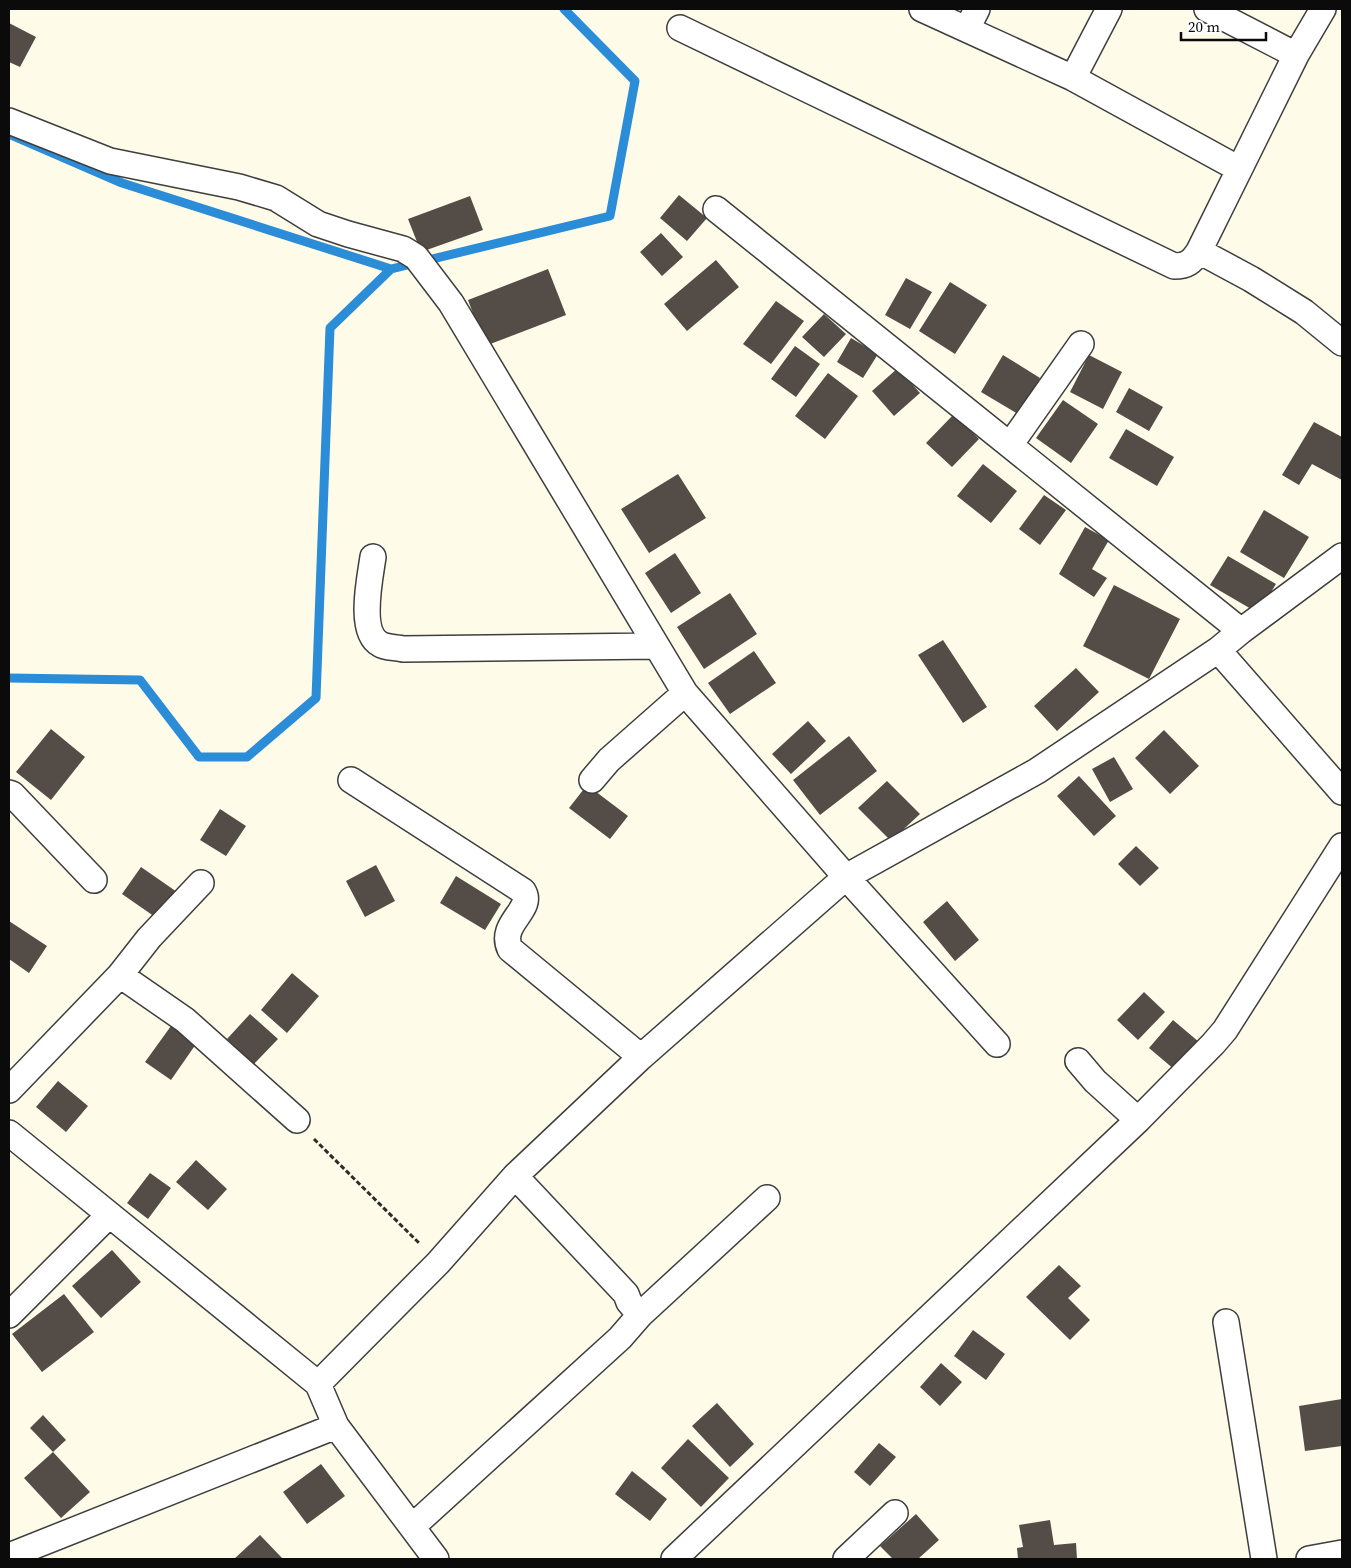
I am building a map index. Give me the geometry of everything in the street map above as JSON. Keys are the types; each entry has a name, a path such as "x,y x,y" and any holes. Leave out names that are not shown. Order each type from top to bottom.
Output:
{"street":[{"path":"922,9 972,19 1073,78 1239,169"},
{"path":"1073,78 1109,9"},
{"path":"1208,9 1296,55"},
{"path":"680,28 1174,266 1183,266 1191,262 1199,252 1296,55 1323,9"},
{"path":"9,121 110,161 239,187 276,198 318,224 403,249 416,257 451,303 686,693 846,877 997,1044"},
{"path":"716,208 1241,631"},
{"path":"1199,252 1251,279 1304,312 1342,343"},
{"path":"1010,445 1081,344"},
{"path":"318,1384 438,1263 515,1176 641,1057 846,877 1037,771 1218,650 1342,556"},
{"path":"373,557 368,594 368,624 375,640 381,645 403,648 656,646"},
{"path":"1218,650 1342,792"},
{"path":"592,780 609,760 686,693"},
{"path":"351,780 524,891 526,895 525,904 508,933 507,942 510,949 641,1057"},
{"path":"9,793 94,880"},
{"path":"674,1559 1138,1120 1213,1044 1225,1030 1342,846"},
{"path":"9,1090 120,976 149,938 201,882"},
{"path":"120,976 185,1020 297,1120"},
{"path":"1078,1061 1095,1081 1138,1120"},
{"path":"9,1133 318,1384 336,1426 436,1559"},
{"path":"515,1176 626,1294 629,1302 640,1314"},
{"path":"412,1527 620,1338 640,1314 767,1198"},
{"path":"9,1315 109,1215"},
{"path":"1226,1322 1264,1559"},
{"path":"9,1556 336,1426"},
{"path":"846,1559 895,1513"},
{"path":"1309,1559 1342,1553"}],"path":[{"path":"297,1120 438,1263"}],"building":[{"path":"9,23 36,37 20,67 9,62"},
{"path":"679,195 707,218 687,241 660,218"},
{"path":"470,196 483,230 421,252 408,219"},
{"path":"661,233 683,257 662,276 640,252"},
{"path":"716,260 739,287 687,331 664,304"},
{"path":"548,269 566,315 485,346 468,300"},
{"path":"906,278 932,292 910,329 885,315"},
{"path":"950,282 987,305 955,354 919,331"},
{"path":"776,301 804,321 771,364 743,344"},
{"path":"824,314 846,334 824,357 802,337"},
{"path":"851,338 878,354 863,378 837,362"},
{"path":"795,346 820,364 796,397 771,379"},
{"path":"1003,355 1040,378 1018,414 981,392"},
{"path":"1089,355 1122,372 1103,409 1070,392"},
{"path":"898,368 920,393 894,416 872,391"},
{"path":"828,373 858,396 825,439 795,416"},
{"path":"1129,388 1163,407 1149,431 1116,412"},
{"path":"1063,400 1098,424 1071,463 1036,438"},
{"path":"954,414 979,439 952,467 926,443"},
{"path":"1314,422 1342,437 1342,480 1312,464 1299,485 1282,475"},
{"path":"1126,429 1174,457 1157,486 1109,458"},
{"path":"983,464 1017,491 991,523 957,496"},
{"path":"678,474 706,518 649,553 621,509"},
{"path":"1044,495 1066,510 1040,545 1019,529"},
{"path":"1264,510 1309,537 1284,578 1240,552"},
{"path":"1085,527 1109,540 1092,569 1107,578 1094,597 1059,574"},
{"path":"675,553 701,593 671,613 645,573"},
{"path":"1228,556 1276,584 1258,613 1210,585"},
{"path":"1114,585 1180,619 1149,679 1083,646"},
{"path":"730,593 757,634 704,669 677,627"},
{"path":"943,640 987,707 963,723 918,655"},
{"path":"754,651 776,683 730,714 708,683"},
{"path":"1076,668 1099,692 1057,731 1034,706"},
{"path":"808,721 826,741 791,774 772,754"},
{"path":"51,729 85,757 51,800 16,772"},
{"path":"1164,730 1199,766 1170,794 1135,758"},
{"path":"849,736 877,771 820,815 793,780"},
{"path":"1114,757 1133,789 1110,802 1092,769"},
{"path":"1079,776 1116,816 1094,836 1057,796"},
{"path":"887,781 920,814 891,841 858,808"},
{"path":"587,785 628,816 610,839 569,808"},
{"path":"220,809 246,826 226,856 200,840"},
{"path":"1136,846 1159,868 1140,886 1118,864"},
{"path":"376,865 395,901 365,917 346,881"},
{"path":"141,867 177,892 158,919 122,894"},
{"path":"456,876 501,904 485,930 440,903"},
{"path":"947,901 979,940 955,961 923,922"},
{"path":"9,921 47,946 29,973 9,959"},
{"path":"292,973 319,996 287,1033 261,1010"},
{"path":"1144,992 1165,1012 1138,1040 1117,1020"},
{"path":"250,1014 278,1039 254,1064 227,1039"},
{"path":"1173,1020 1199,1042 1175,1070 1149,1048"},
{"path":"171,1026 196,1044 171,1080 145,1062"},
{"path":"58,1081 88,1106 66,1132 36,1107"},
{"path":"196,1160 227,1189 208,1210 176,1182"},
{"path":"150,1173 171,1188 148,1219 127,1203"},
{"path":"112,1250 141,1282 101,1318 72,1286"},
{"path":"1059,1265 1081,1286 1068,1298 1090,1320 1070,1340 1026,1297"},
{"path":"64,1294 94,1332 42,1372 12,1334"},
{"path":"973,1330 1005,1354 986,1380 954,1356"},
{"path":"941,1363 962,1382 940,1406 920,1387"},
{"path":"1342,1399 1342,1446 1305,1451 1299,1406"},
{"path":"717,1403 754,1444 730,1467 692,1426"},
{"path":"43,1415 66,1440 53,1452 30,1428"},
{"path":"688,1439 729,1478 701,1507 661,1468"},
{"path":"879,1443 896,1457 870,1486 854,1472"},
{"path":"53,1452 90,1492 61,1518 24,1478"},
{"path":"321,1464 345,1496 307,1524 283,1492"},
{"path":"632,1471 667,1499 650,1521 615,1494"},
{"path":"916,1514 939,1540 918,1559 893,1559 880,1546"},
{"path":"1050,1520 1054,1545 1076,1543 1077,1559 1018,1559 1017,1548 1023,1547 1019,1525"},
{"path":"260,1535 283,1559 234,1559"}],"waterway":[{"path":"9,678 140,680 199,757 247,757 316,698 330,328 391,269 610,216 635,81 564,9"},
{"path":"9,134 122,183 391,269"}]}
